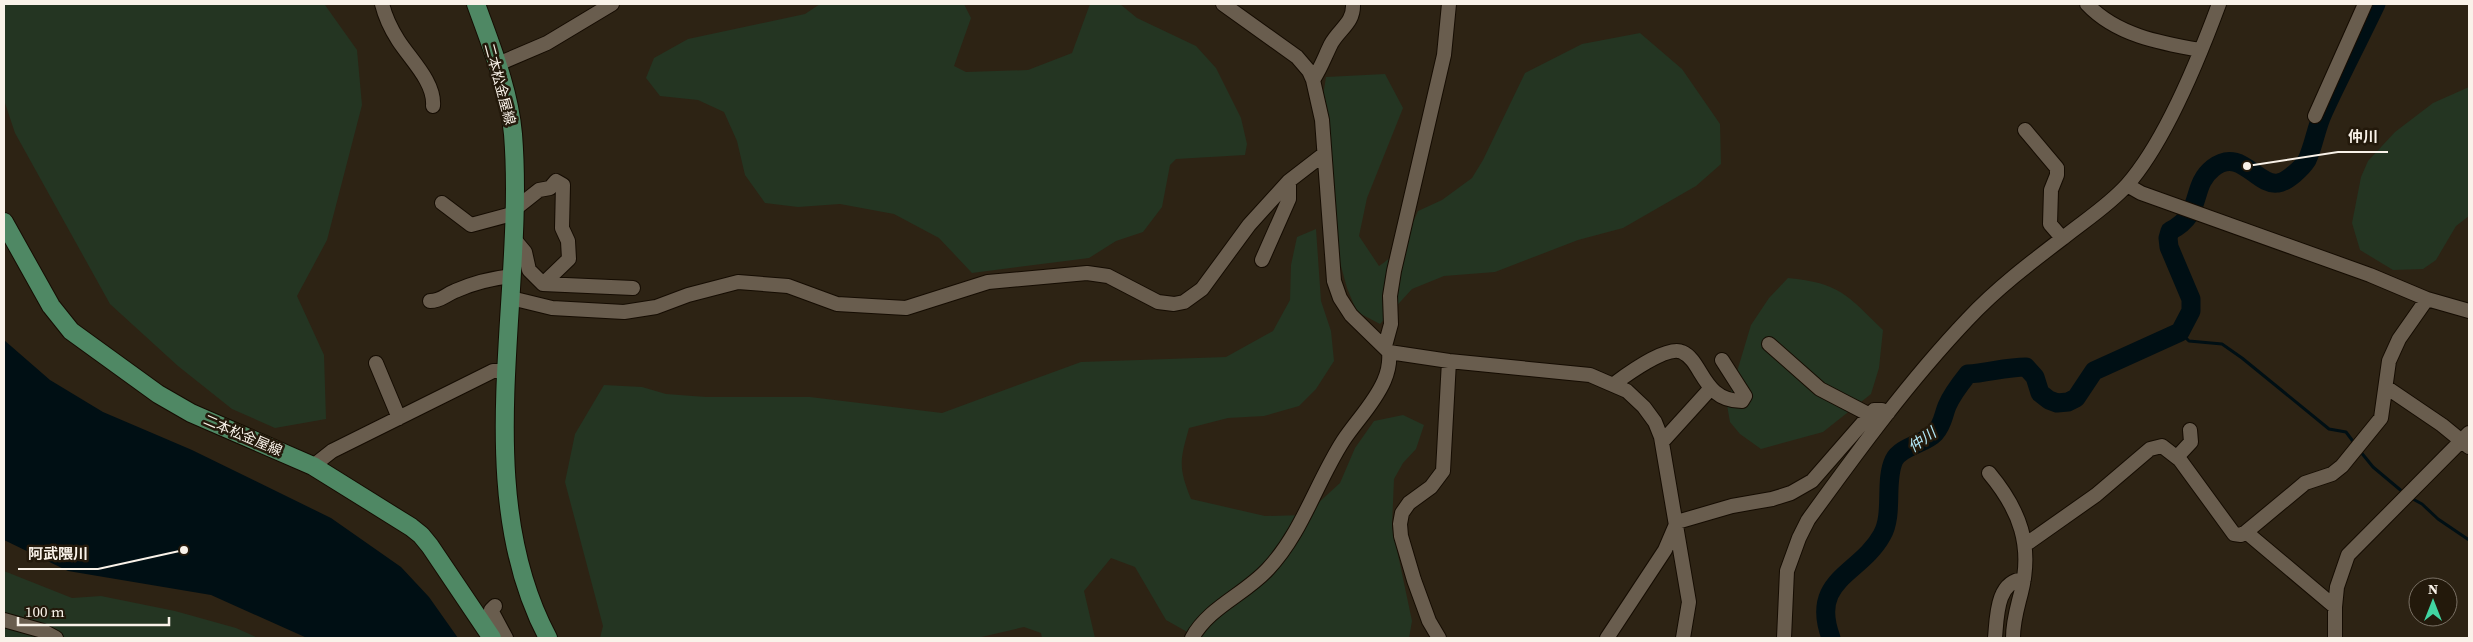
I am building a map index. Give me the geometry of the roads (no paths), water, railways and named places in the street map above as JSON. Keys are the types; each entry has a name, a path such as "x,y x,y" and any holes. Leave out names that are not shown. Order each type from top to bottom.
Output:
{"main road":[{"name":"二本松金屋線","path":"476,4 498,64 513,132 516,211 505,455 508,500 521,566 539,620 548,638"},
{"name":"二本松金屋線","path":"4,222 51,306 71,331 158,394 191,413 313,466 349,487 421,535 492,638"}],"street":[{"path":"382,4 397,39 429,88 434,99 433,106"},
{"path":"498,64 547,43 612,4"},
{"path":"1223,4 1297,57 1314,80 1322,120 1333,270 1337,289 1351,315 1371,336 1387,349 1449,360 1590,375 1627,391 1644,407 1655,422 1662,442 1690,602 1683,638"},
{"path":"1314,80 1324,63 1332,42 1354,13 1353,4"},
{"path":"1192,638 1203,622 1228,600 1256,581 1288,544 1343,441 1384,383 1389,365 1387,349 1390,324 1390,296 1394,272 1442,65 1449,4"},
{"path":"2087,4 2108,22 2127,32 2160,43 2200,50"},
{"path":"1784,638 1787,571 1798,538 1814,513 1888,413 1968,319 1987,300 2093,215 2127,185 2162,132 2179,100 2219,4"},
{"path":"2315,116 2364,5"},
{"path":"2024,130 2057,168 2058,175 2052,190 2050,224 2062,238"},
{"path":"511,298 552,308 624,312 656,307 688,295 738,282 788,286 838,304 906,308 988,282 1087,273 1108,276 1158,302 1174,304 1184,302 1202,289 1249,224 1289,181 1324,154"},
{"path":"442,203 470,225 516,211 539,190 550,188 556,181 563,186 562,228 568,241 569,258 543,284"},
{"path":"1262,260 1289,200 1289,181"},
{"path":"2127,185 2142,193 2370,275 2427,299 2469,311"},
{"path":"514,240 525,252 529,270 543,284 633,288"},
{"path":"430,301 438,301 452,292 467,286 513,276"},
{"path":"2025,545 2096,495 2150,449 2162,446 2177,457 2234,534 2246,532 2305,483 2332,474 2342,466 2381,418 2389,361 2399,339 2427,299"},
{"path":"1769,344 1820,389 1870,415"},
{"path":"1614,384 1625,375 1658,356 1677,350 1685,354 1712,388 1738,401 1742,401 1745,396 1722,360"},
{"path":"1439,638 1429,621 1414,580 1401,536 1400,524 1402,513 1409,503 1435,483 1443,471 1449,360"},
{"path":"376,362 399,418"},
{"path":"313,466 332,451 493,371 508,371"},
{"path":"2335,638 2335,607 2340,574 2348,555 2466,440 2386,387"},
{"path":"1662,442 1712,388"},
{"path":"1677,522 1732,506 1772,499 1805,485 1812,481 1870,415 1878,409 1888,413"},
{"path":"2177,457 2191,442 2190,430"},
{"path":"1990,473 2016,511 2025,545 2026,566 2014,612 2013,638"},
{"path":"1607,638 1665,550 1677,522"},
{"path":"2246,532 2335,607"},
{"path":"1995,638 1997,614 2005,588 2013,581 2024,579"},
{"path":"495,606 491,610 506,638"},
{"path":"4,620 56,638"}],"waterway":[{"name":"仲川","path":"1831,638 1826,618 1827,603 1832,590 1840,579 1873,548 1886,527 1891,468 1897,455 1907,448 1931,437 1938,430 1951,397 1968,374 2026,367 2035,377 2040,393 2057,403 2068,402 2076,398 2094,371 2180,332 2191,311 2191,299 2169,247 2168,238 2170,231 2181,224 2188,216 2206,175 2223,162 2240,164 2270,183 2282,182 2302,167 2307,160 2323,113 2376,4"},
{"path":"2180,332 2189,341 2222,344 2329,429 2346,432 2355,444"},
{"path":"2360,451 2373,467 2404,493"},
{"path":"2411,498 2422,504 2438,519 2469,540"}],"place":[{"name":"仲川","path":"2247,166"},
{"name":"阿武隈川","path":"184,550"}]}
